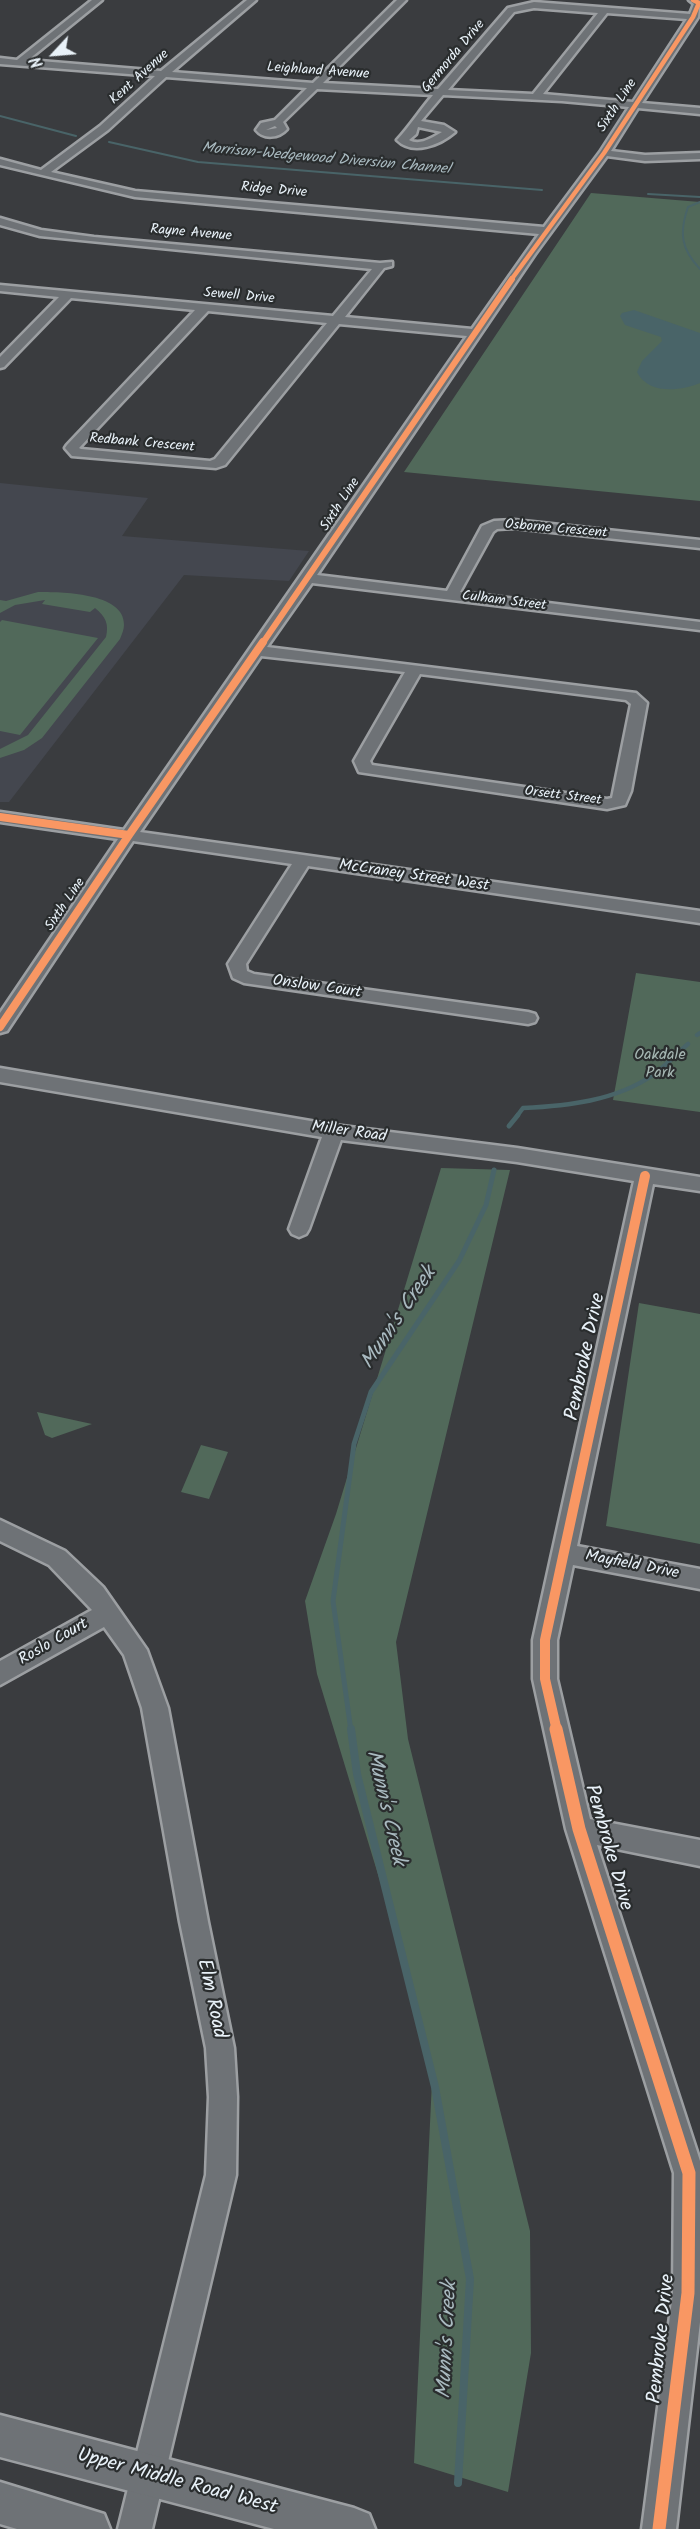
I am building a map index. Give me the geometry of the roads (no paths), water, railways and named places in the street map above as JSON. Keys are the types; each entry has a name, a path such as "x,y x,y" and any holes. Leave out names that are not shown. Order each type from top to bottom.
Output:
{"main road":[{"name":"Upper Middle Road West","path":"0,2436 354,2529"},
{"path":"0,2503 89,2529"}],"street":[{"path":"19,63 98,0"},
{"name":"Kent Avenue","path":"43,173 104,128 163,74 252,0"},
{"path":"278,122 402,0"},
{"path":"693,0 699,3 693,17"},
{"name":"Germorda Drive","path":"414,123 511,10 534,5 693,17"},
{"path":"536,96 604,10"},
{"name":"Sixth Line","path":"0,1027 129,835 475,333 604,153 693,17"},
{"name":"Leighland Avenue","path":"0,61 315,86 536,96 700,111"},
{"path":"604,153 645,158 700,156"},
{"name":"Ridge Drive","path":"0,162 135,194 548,231"},
{"name":"Rayne Avenue","path":"0,221 40,233 94,240 384,265 335,321"},
{"name":"Sewell Drive","path":"0,288 475,333"},
{"path":"0,364 68,295"},
{"name":"Redbank Crescent","path":"204,308 72,448 77,453 211,465 220,462 335,321"},
{"name":"Osborne Crescent","path":"451,596 487,529 494,525 514,524 700,544"},
{"name":"Culham Street","path":"308,578 700,626"},
{"name":"Orsett Street","path":"258,651 415,669 630,696 639,703 623,791 619,801 607,804 365,769 363,761 415,669"},
{"name":"McCraney Street West","path":"0,817 700,917"},
{"name":"Onslow Court","path":"303,860 237,964 238,974 250,979 528,1018"},
{"name":"Miller Road","path":"0,1075 334,1132 517,1155 700,1184"},
{"path":"299,1229 334,1132"},
{"name":"Pembroke Drive","path":"645,1176 545,1640 545,1679 579,1828 695,2174 688,2292 659,2529"},
{"name":"Elm Road","path":"0,1530 57,1558 94,1594 135,1650 155,1708 194,1922 220,2048 221,2175 135,2529"},
{"name":"Mayfield Drive","path":"564,1553 700,1579"},
{"name":"Roslo Court","path":"0,1674 108,1613"},
{"path":"579,1828 700,1853"}],"water":[{"path":"634,310 700,333 700,383 684,388 666,389 649,385 642,379 637,372 642,361 662,341 661,337 625,325 620,316 622,313"}],"waterway":[{"name":"Morrison-Wedgewood Diversion Channel","path":"0,116 76,136"},
{"name":"Morrison-Wedgewood Diversion Channel","path":"109,142 198,162 542,190"},
{"name":"Morrison-Wedgewood Diversion Channel","path":"648,194 700,197"},
{"name":"Munn's Creek","path":"700,202 688,207 683,225 685,247 700,269"},
{"name":"Munn's Creek","path":"517,1116 523,1108 573,1104 623,1091 653,1075 688,1044"},
{"name":"Munn's Creek","path":"509,1126 518,1115"},
{"name":"Munn's Creek","path":"351,1731 333,1601 354,1444 371,1392 459,1261 486,1205 494,1170"},
{"name":"Munn's Creek","path":"351,1729 357,1774 435,2087 470,2279 458,2483"}],"park label":[{"name":"Oakdale Park","path":"660,1065"}]}
